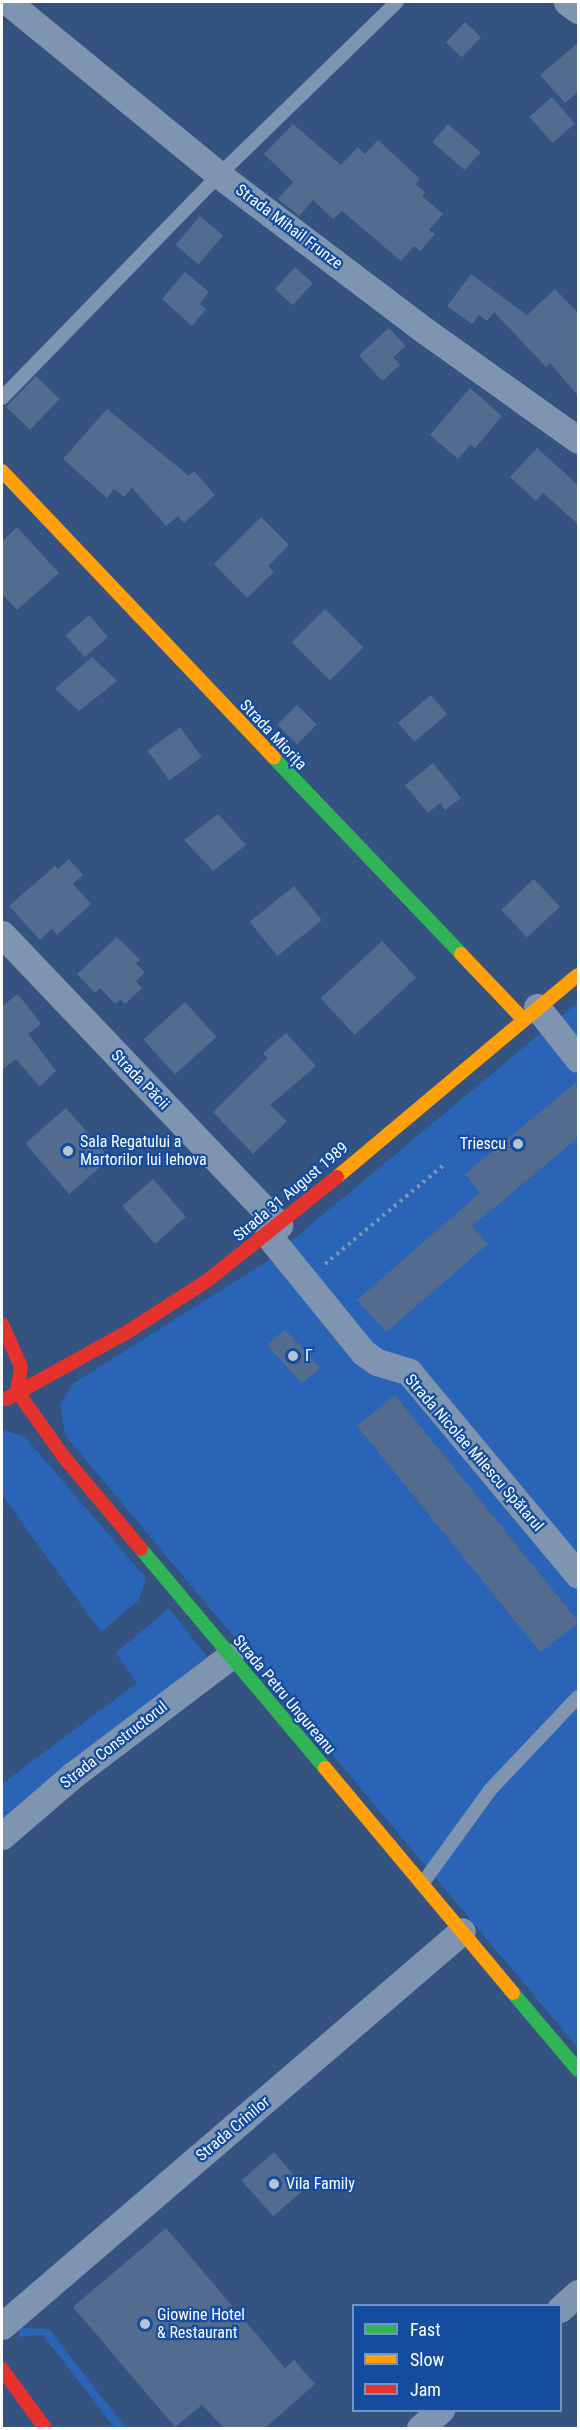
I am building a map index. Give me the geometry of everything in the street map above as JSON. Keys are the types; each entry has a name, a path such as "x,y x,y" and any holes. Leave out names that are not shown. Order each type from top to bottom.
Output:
{"street":[{"name":"Strada Mihail Frunze","path":"8,2 219,175 424,330 579,440"},
{"path":"567,2 579,10"},
{"name":"Strada Miorița","path":"2,471 530,1013"},
{"name":"Strada Păcii","path":"2,934 273,1230"},
{"name":"Strada 31 August 1989","path":"2,1401 129,1331 273,1230 530,1013 579,975"},
{"path":"530,1013 579,1059"},
{"name":"Strada Nicolae Milescu Spătarul","path":"273,1230 306,1280 363,1352 377,1362 410,1372 579,1575"},
{"path":"2,1324 21,1367 17,1391"},
{"name":"Strada Petru Ungureanu","path":"17,1391 63,1456 229,1657 579,2070"},
{"name":"Strada Constructorul","path":"2,1836 73,1775 229,1657"},
{"name":"Strada Crinilor","path":"2,2326 462,1931"},
{"path":"562,2308 579,2293"},
{"path":"2,2369 45,2428"},
{"path":"420,2428 439,2412"}],"lane":[{"path":"2,398 219,175 397,2"},
{"path":"422,1884 489,1790 579,1697"}],"path":[{"path":"306,1280 445,1164"}],"shaded area":[{"path":"578,1002 578,2048 65,1435 60,1404 74,1383 266,1262"},
{"path":"2,1430 24,1436 146,1578 139,1600 101,1632 2,1495"},
{"path":"169,1608 207,1657 2,1819 2,1784 137,1683 116,1653"},
{"path":"20,2328 49,2329 126,2428 115,2428 43,2335 19,2337"}],"building":[{"path":"465,22 481,37 462,57 446,42"},
{"path":"579,42 579,91 565,103 540,75"},
{"path":"552,97 575,123 552,143 529,117"},
{"path":"293,124 341,165 358,147 365,154 378,140 420,179 415,184 425,192 422,196 443,214 429,230 435,234 420,251 414,246 401,261 342,211 333,219 313,200 299,216 278,199 293,182 264,154"},
{"path":"448,124 480,152 465,170 432,142"},
{"path":"200,216 223,235 199,264 176,245"},
{"path":"295,267 313,283 293,305 275,289"},
{"path":"185,272 209,292 200,304 206,309 192,326 162,299"},
{"path":"471,274 527,315 555,289 579,314 579,397 550,363 546,367 494,312 487,321 479,315 472,324 447,306"},
{"path":"389,328 406,346 393,357 400,365 382,381 359,355"},
{"path":"36,376 60,399 30,430 6,407"},
{"path":"470,388 502,416 475,448 470,445 458,459 430,435"},
{"path":"107,409 189,476 194,471 215,495 184,523 178,516 166,526 132,488 124,497 114,489 107,498 63,459"},
{"path":"537,448 579,486 579,525 543,493 536,501 510,477"},
{"path":"261,517 289,545 268,566 274,572 247,598 214,564"},
{"path":"17,527 59,573 17,610 2,594 2,542"},
{"path":"325,609 363,647 330,680 292,642"},
{"path":"89,615 108,637 85,657 66,635"},
{"path":"92,657 117,681 79,711 55,689"},
{"path":"431,695 447,714 414,742 398,723"},
{"path":"297,705 317,725 297,745 277,725"},
{"path":"180,727 202,757 169,780 148,751"},
{"path":"433,763 461,798 445,810 440,803 428,813 405,785"},
{"path":"218,814 246,845 213,871 184,840"},
{"path":"69,859 83,875 73,884 91,904 57,935 52,929 40,940 9,906 55,866 58,869"},
{"path":"534,879 560,907 527,937 501,910"},
{"path":"294,886 322,920 277,956 250,922"},
{"path":"117,937 140,960 136,963 145,973 136,981 142,988 125,1004 120,999 115,1004 100,988 95,993 77,974"},
{"path":"382,941 416,978 355,1035 321,998"},
{"path":"18,994 41,1024 28,1034 56,1071 40,1087 16,1059 2,1070 2,1006"},
{"path":"185,1002 216,1037 175,1074 143,1039"},
{"path":"286,1033 316,1066 270,1105 287,1121 253,1154 213,1112 268,1058 263,1053"},
{"path":"579,1080 579,1137 472,1226 488,1244 386,1332 357,1300 480,1193 465,1174"},
{"name":"Sala Regatului a Martorilor lui Iehova","path":"66,1108 110,1159 69,1194 25,1143"},
{"path":"153,1179 186,1217 155,1244 122,1206"},
{"name":"Г","path":"285,1329 320,1368 302,1384 267,1345"},
{"path":"395,1395 578,1621 541,1653 357,1426"},
{"name":"Vila Family","path":"274,2152 305,2188 273,2216 242,2180"},
{"name":"Giowine Hotel & Restaurant","path":"166,2228 285,2368 294,2360 315,2384 265,2428 224,2428 202,2405 175,2427 73,2307"}],"traffic: fast":[{"path":"274,758 461,954"},
{"path":"141,1549 325,1768"},
{"path":"513,1993 578,2070"}],"traffic: slow":[{"path":"2,471 274,758"},
{"path":"461,954 523,1019"},
{"path":"337,1177 578,975"},
{"path":"325,1768 513,1993"}],"traffic: jam":[{"path":"6,1399 129,1331 208,1280 337,1177"},
{"path":"2,1324 21,1367 17,1391 63,1456 141,1549"},
{"path":"2,2369 45,2428"}],"place":[{"name":"Triescu","path":"518,1144"},
{"name":"Sala Regatului a Martorilor lui Iehova","path":"68,1151"},
{"name":"Г","path":"293,1356"},
{"name":"Vila Family","path":"274,2184"},
{"name":"Giowine Hotel & Restaurant","path":"145,2324"}]}
